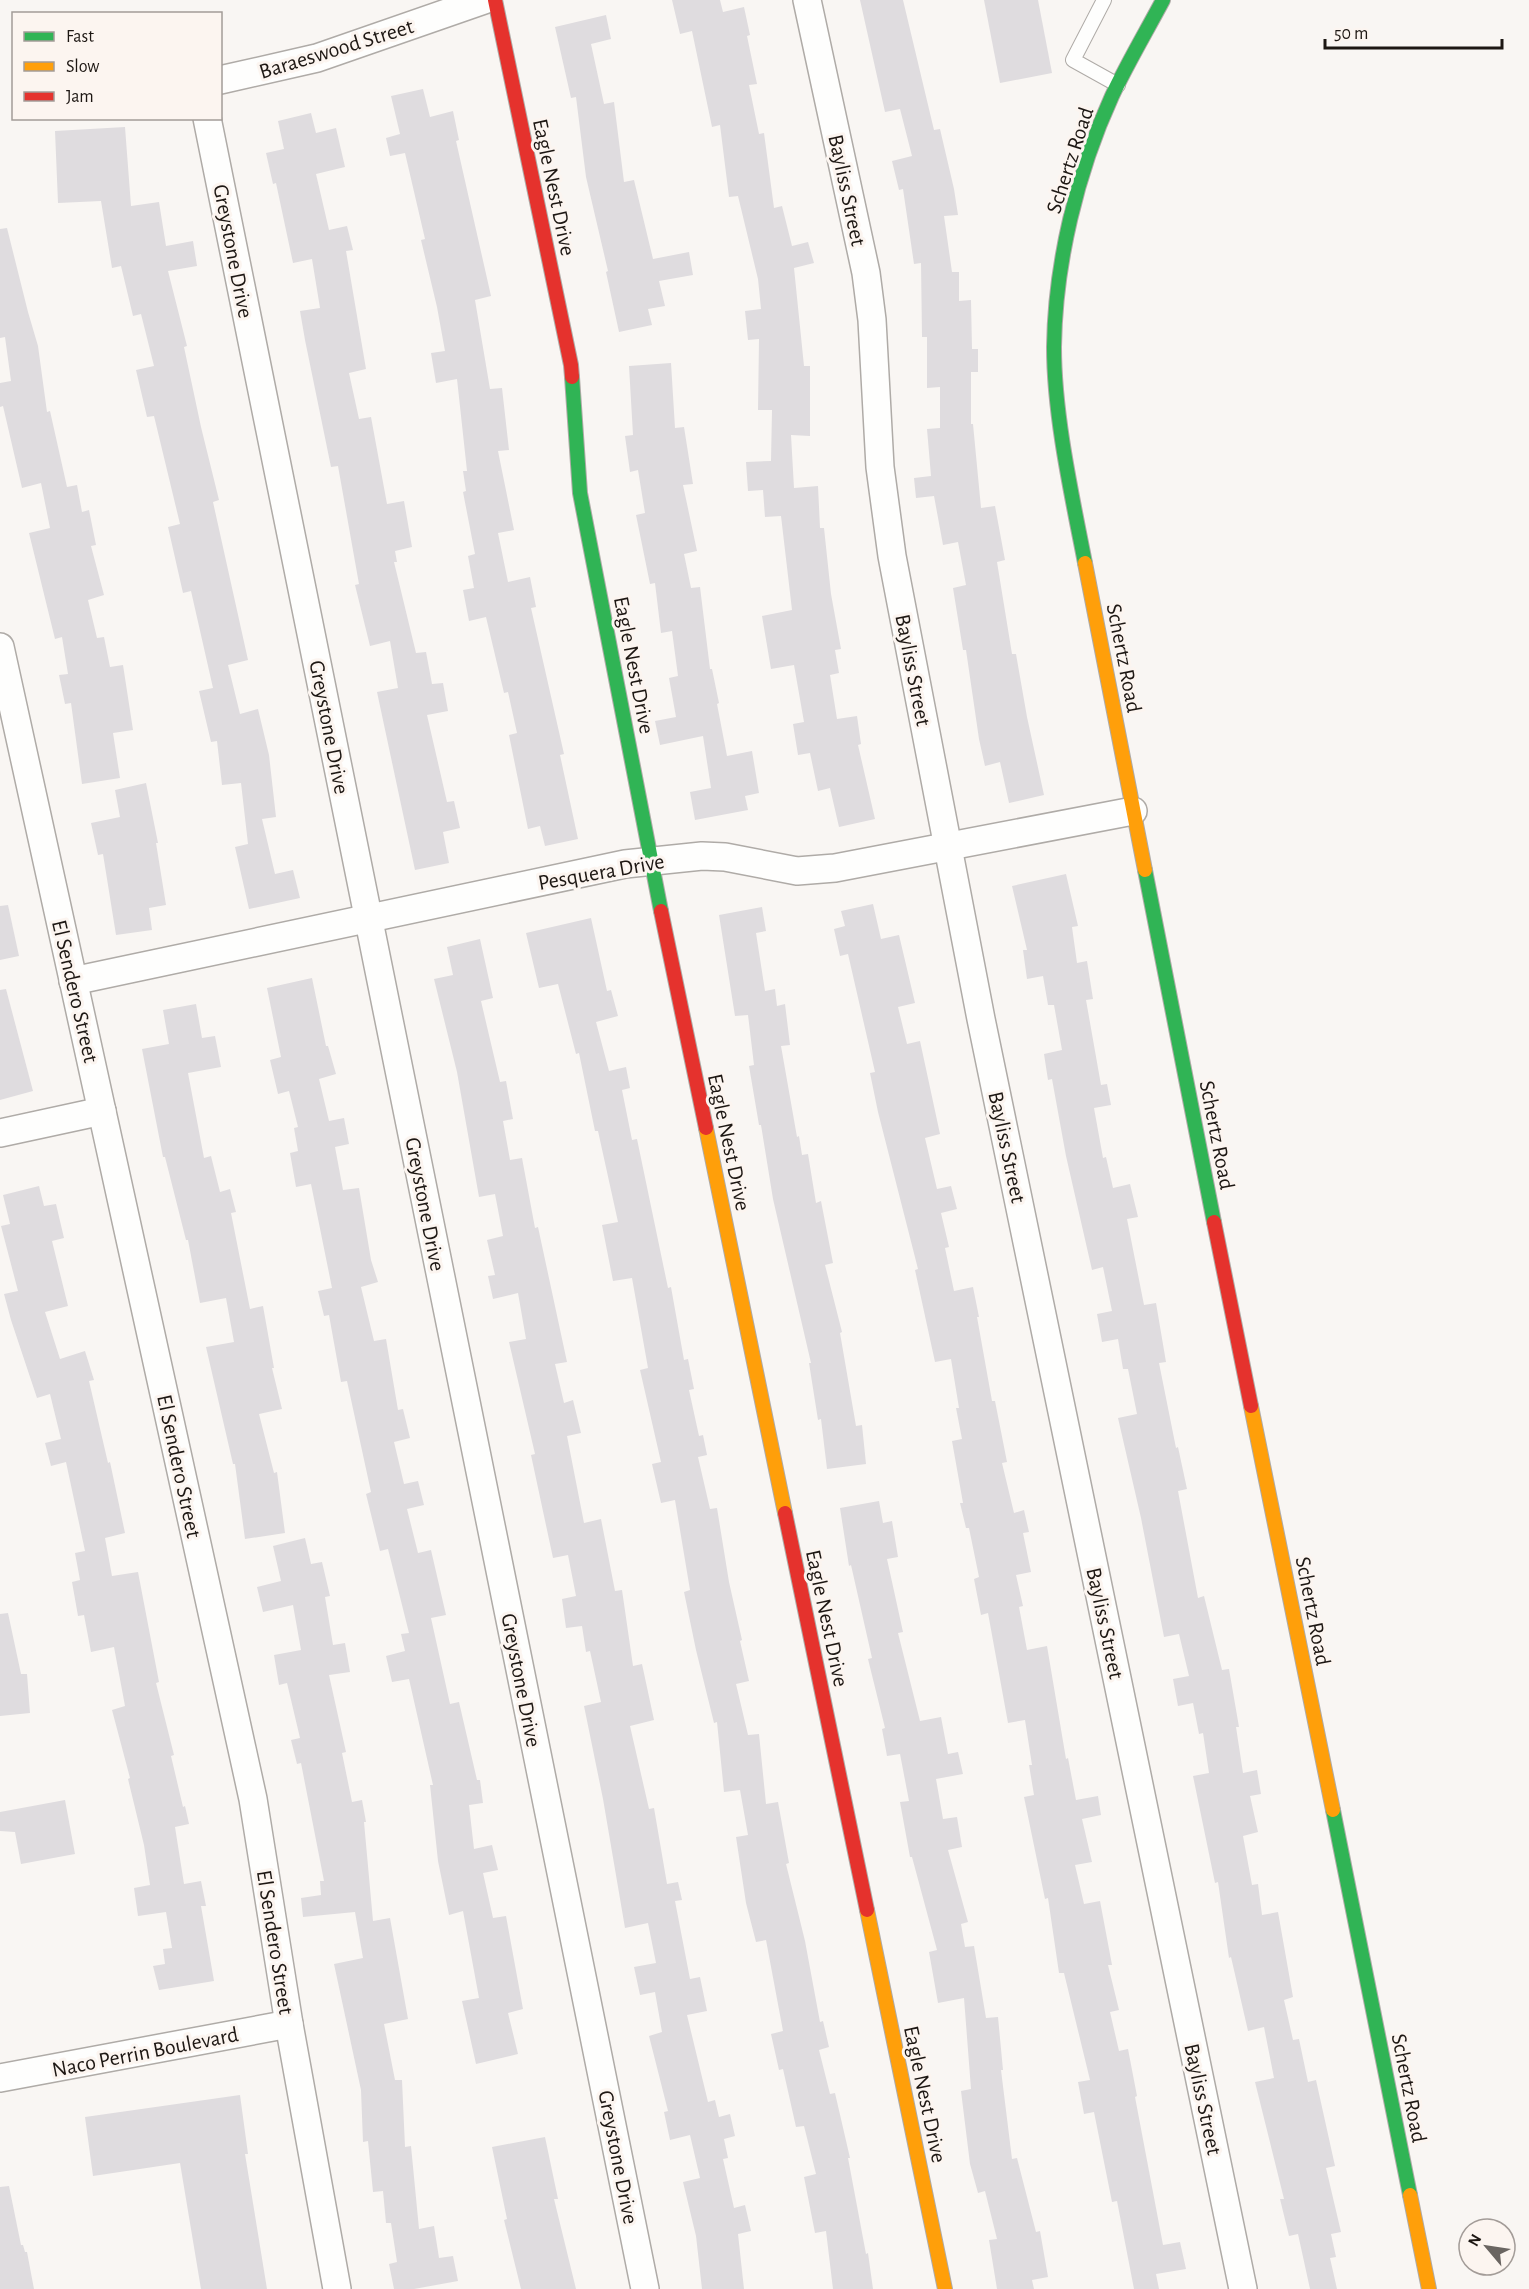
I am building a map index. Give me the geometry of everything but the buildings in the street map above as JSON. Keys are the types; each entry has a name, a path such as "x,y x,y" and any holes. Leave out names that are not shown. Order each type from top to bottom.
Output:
{"street":[{"name":"Baraeswood Street","path":"222,80 317,58 484,0"},
{"name":"Eagle Nest Drive","path":"495,0 571,365 580,493 651,860 945,2289"},
{"name":"Bayliss Street","path":"807,0 866,273 872,320 880,467 892,556 981,1019 1244,2289"},
{"name":"Schertz Road","path":"1163,0 1118,85 1090,150 1064,245 1057,296 1054,348 1057,400 1075,511 1133,812 1429,2289"},
{"name":"Greystone Drive","path":"207,120 645,2289"},
{"name":"El Sendero Street","path":"0,648 253,1799 289,2024 337,2289"},
{"name":"Pesquera Drive","path":"73,981 651,860 702,856 724,857 797,871 836,867 1133,812"},
{"path":"0,1133 102,1111"},
{"name":"Naco Perrin Boulevard","path":"0,2078 289,2024"}],"lane":[{"path":"1104,0 1073,60 1118,85"}],"traffic: fast":[{"path":"1085,563 1057,400 1054,347 1059,283 1070,219 1088,156 1118,84 1163,0"},
{"path":"572,377 580,493 661,911"},
{"path":"1145,870 1214,1222"},
{"path":"1333,1810 1410,2195"}],"traffic: slow":[{"path":"1085,563 1145,870"},
{"path":"706,1128 785,1513"},
{"path":"1251,1406 1333,1810"},
{"path":"867,1910 945,2289"},
{"path":"1410,2195 1429,2289"}],"traffic: jam":[{"path":"495,0 572,377"},
{"path":"661,911 706,1128"},
{"path":"1214,1222 1251,1406"},
{"path":"785,1513 867,1910"}]}
